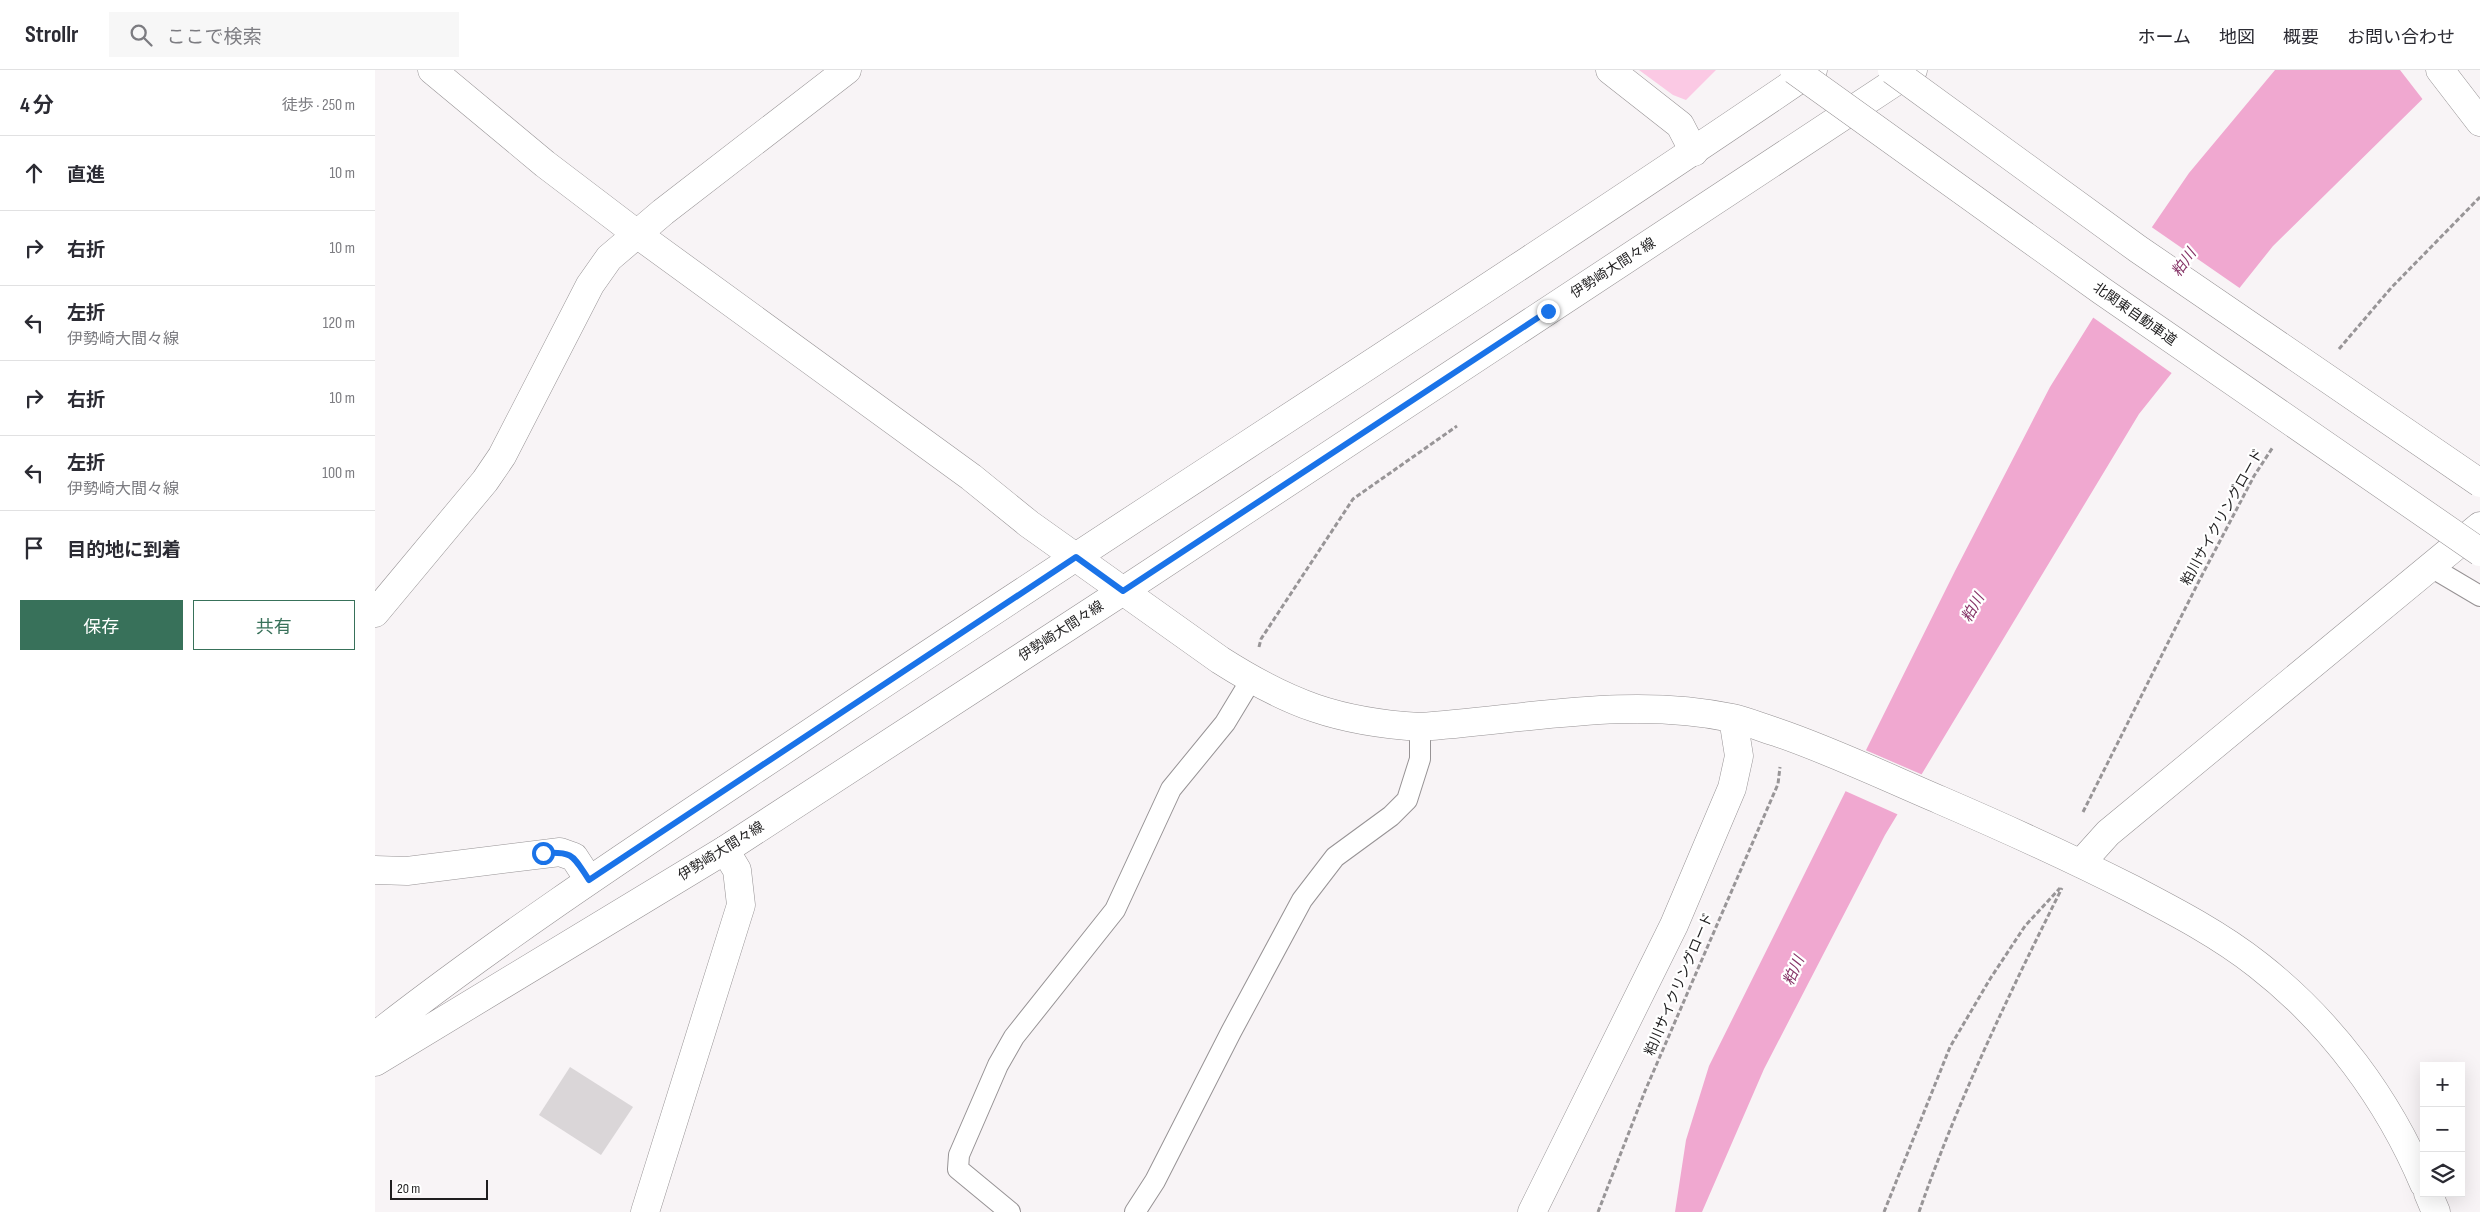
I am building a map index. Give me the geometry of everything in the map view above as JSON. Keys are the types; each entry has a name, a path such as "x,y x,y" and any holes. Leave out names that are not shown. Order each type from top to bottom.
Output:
{"main road":[{"path":"432,70 545,164 637,234 971,477 1076,557 1251,680 1335,716 1369,723 1420,727 1608,710 1655,709 1733,718 1812,744 2049,848 2073,872 2174,911 2219,938 2258,965 2321,1021 2371,1087 2414,1160 2420,1174"},
{"path":"375,613 485,481 502,456 590,285 609,258 663,212 847,70"},
{"path":"1610,70 1680,125 1693,152"},
{"name":"北関東自動車道","path":"1794,70 2110,296 2480,552"},
{"path":"375,1036 495,946 589,880 1076,557 1693,152 1813,70"},
{"path":"1892,70 2138,248 2480,483"},
{"name":"伊勢崎大間々線","path":"375,1062 725,850 1123,591 1913,70"},
{"path":"2440,70 2480,122"},
{"path":"2073,872 2108,833 2480,526"},
{"path":"1532,1212 1674,925 1732,788 1739,756 1733,718"},
{"path":"645,1212 741,905 737,870 725,850"},
{"path":"375,870 417,870 560,852 574,857 589,880"},
{"path":"2430,1197 2436,1212"}],"lane":[{"path":"2431,567 2480,596"},
{"path":"1010,1212 958,1169 959,1155 998,1065 1014,1037 1115,910 1171,789 1225,723 1251,680"},
{"path":"1135,1212 1155,1181 1231,1032 1303,900 1335,857 1391,816 1407,800 1420,758 1420,727"}],"path":[{"path":"2336,354 2391,288 2480,197"},
{"path":"1251,680 1261,639 1353,499 1457,426"},
{"name":"粕川サイクリングロード","path":"2080,818 2199,581 2254,476 2275,443"},
{"name":"粕川サイクリングロード","path":"1598,1212 1645,1091 1778,784 1781,764"},
{"path":"1884,1212 1950,1047 1990,979 2025,926 2073,872"},
{"path":"1919,1212 1939,1155 2005,1002 2073,872"}],"shaded area":[{"path":"1639,70 1716,70 1686,100 1673,95"}],"water":[{"name":"粕川","path":"2275,70 2452,70 2273,246 2139,414 1885,835 1764,1069 1702,1212 1675,1212 1686,1140 1709,1066 1955,571 2050,387 2126,265 2189,173"}],"pier":[{"path":"2400,70 2455,70 2424,101"},
{"path":"2150,226 2241,289 2173,374 2091,316"},
{"path":"1863,749 1923,775 1899,815 1843,790"}],"building":[{"path":"570,1067 633,1107 601,1155 539,1115"}],"route":[{"path":"543,853 560,852 574,857 589,880 1076,557 1123,591 1548,311"}]}
